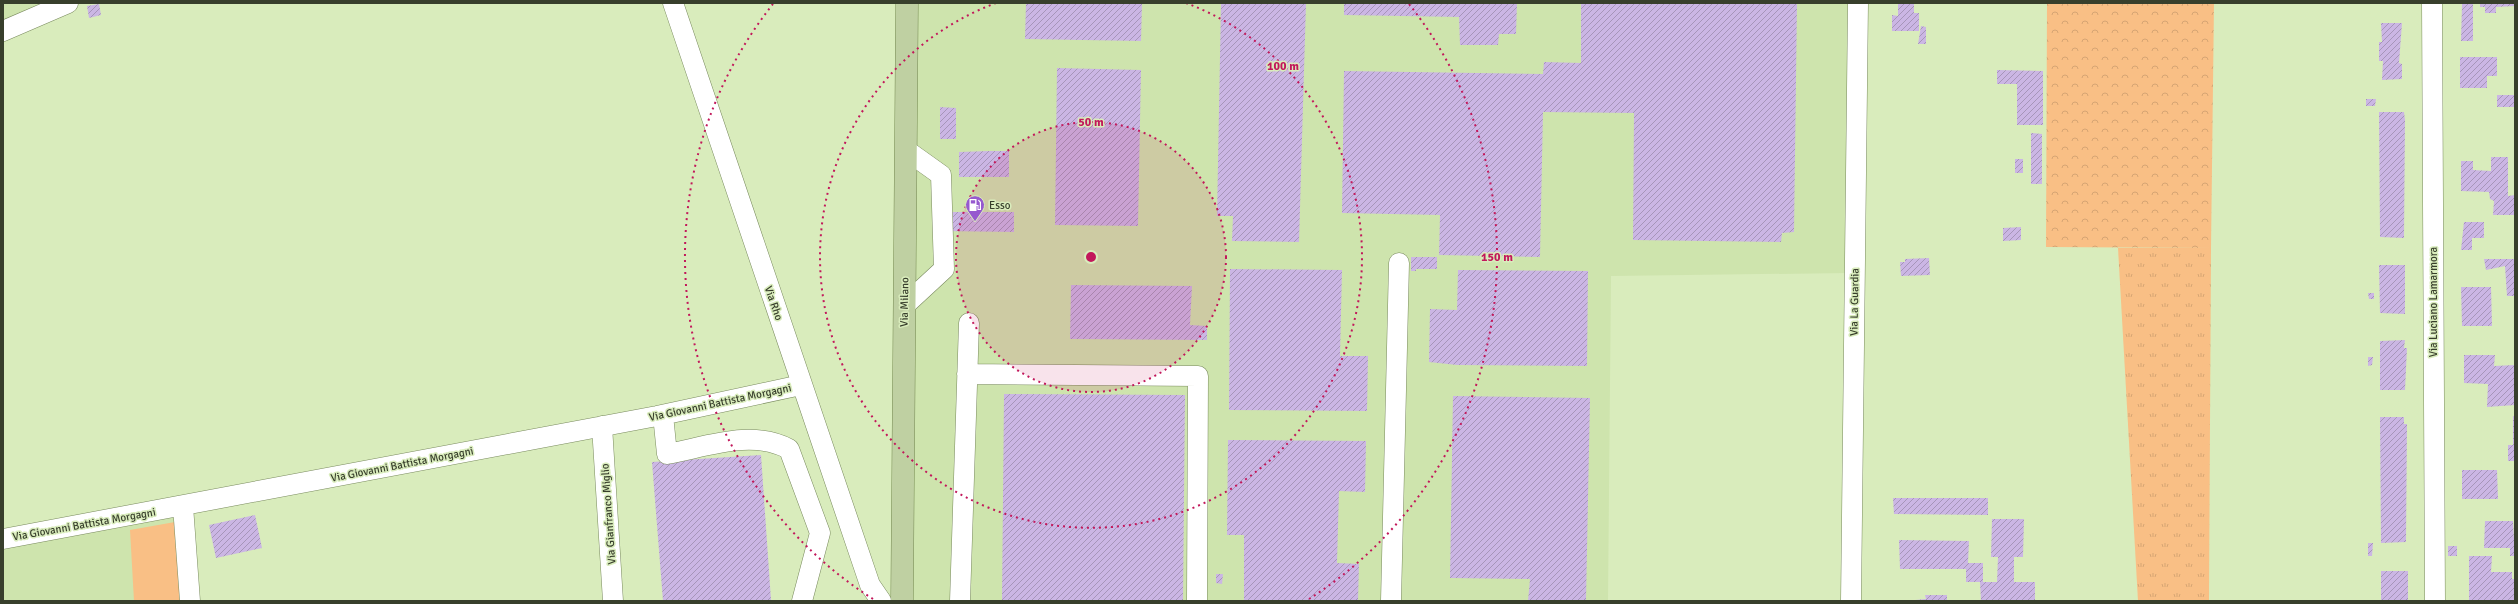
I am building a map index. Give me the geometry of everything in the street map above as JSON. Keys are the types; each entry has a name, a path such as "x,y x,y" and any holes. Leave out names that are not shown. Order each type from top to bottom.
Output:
{"main road":[{"name":"Via Milano","path":"902,601 907,3"}],"street":[{"path":"3,31 68,3"},
{"name":"Via Rho","path":"673,3 801,385 870,585 881,601"},
{"name":"Via La Guardia","path":"1850,601 1858,3"},
{"name":"Via Luciano Lamarmora","path":"2432,3 2435,601"},
{"path":"904,306 944,269 941,175 906,150"},
{"path":"1391,601 1399,263"},
{"path":"960,601 969,323"},
{"path":"967,374 1198,376 1197,601"},
{"name":"Via Giovanni Battista Morgagni","path":"3,539 602,426 801,385"},
{"path":"663,414 667,454 755,438 777,442 789,449 820,533 802,601"},
{"name":"Via Gianfranco Miglio","path":"602,426 613,601"},
{"path":"182,506 190,601"}],"shaded area":[{"path":"3,3 48,3 3,23"},
{"path":"918,3 1852,3 1849,273 1611,276 1608,601 912,601"},
{"path":"179,513 185,601 3,601 3,545"}],"green space":[{"path":"2047,3 2214,3 2211,248 2046,247"},
{"path":"2118,248 2211,248 2209,601 2138,601"},
{"path":"175,522 181,601 134,601 130,530"}],"building":[{"path":"1026,3 1142,3 1141,41 1025,39"},
{"path":"1221,3 1306,3 1299,242 1232,241 1233,216 1217,216"},
{"path":"1344,3 1517,3 1516,34 1499,34 1498,45 1460,45 1459,17 1344,15"},
{"path":"1581,3 1797,3 1794,232 1782,233 1781,242 1633,240 1634,113 1543,112 1540,257 1439,255 1440,215 1342,213 1344,71 1543,74 1544,62 1581,63"},
{"path":"1898,3 1914,3 1914,13 1919,13 1919,31 1892,31 1892,15 1898,16"},
{"path":"2480,3 2515,3 2515,6 2496,7 2496,13 2485,13 2485,7 2480,7"},
{"path":"99,4 101,15 89,18 87,6"},
{"path":"2462,4 2473,4 2473,41 2461,41"},
{"path":"2381,23 2402,23 2399,63 2402,64 2402,79 2382,80 2383,61 2379,61 2379,42 2382,42"},
{"path":"1921,26 1926,27 1926,44 1918,44"},
{"path":"2460,57 2497,57 2497,76 2487,76 2487,88 2460,88"},
{"path":"1057,68 1141,70 1138,226 1055,225"},
{"path":"1997,70 2043,71 2043,125 2017,125 2017,84 1997,84"},
{"path":"2497,95 2515,95 2515,107 2497,107"},
{"path":"2366,99 2376,99 2375,106 2366,106"},
{"path":"940,107 956,108 956,139 940,139"},
{"path":"2379,112 2404,112 2404,238 2380,237"},
{"path":"2031,133 2042,134 2042,184 2031,184"},
{"path":"1009,151 1009,177 959,177 959,152"},
{"path":"2491,157 2508,157 2508,196 2515,195 2515,215 2493,215 2494,201 2490,199 2489,192 2461,191 2461,161 2473,161 2473,170 2491,171"},
{"path":"2015,159 2023,159 2023,173 2015,173"},
{"path":"940,212 1014,212 1014,232 940,231"},
{"path":"2464,222 2484,222 2484,238 2472,238 2472,250 2461,250"},
{"path":"2021,227 2021,240 2003,241 2003,228"},
{"path":"1411,257 1437,257 1437,269 1416,269 1416,271 1411,271"},
{"path":"1929,258 1930,275 1901,276 1900,262 1905,262 1905,259"},
{"path":"2484,259 2515,259 2515,296 2507,296 2505,266 2486,270"},
{"path":"2379,265 2405,265 2405,314 2380,313"},
{"path":"1230,269 1342,270 1340,356 1368,356 1367,411 1229,410"},
{"path":"1458,270 1588,271 1587,366 1457,365 1429,362 1430,309 1457,310"},
{"path":"1071,285 1192,286 1190,325 1207,326 1207,340 1070,339"},
{"path":"2461,287 2491,287 2492,326 2462,326"},
{"path":"2368,293 2374,293 2374,299 2369,299"},
{"path":"2405,340 2404,348 2407,348 2405,390 2380,390 2380,341"},
{"path":"2464,355 2495,355 2494,366 2515,365 2515,405 2487,407 2488,384 2464,383"},
{"path":"2368,357 2373,357 2372,365 2368,366"},
{"path":"1004,394 1185,395 1183,601 1002,601"},
{"path":"1453,396 1590,398 1586,601 1528,601 1530,579 1450,578"},
{"path":"2513,416 2515,416 2515,461 2508,461 2508,445 2513,445"},
{"path":"2380,417 2404,417 2404,424 2407,424 2406,542 2381,543"},
{"path":"1228,440 1366,441 1365,492 1339,491 1337,563 1359,564 1358,601 1244,601 1244,535 1227,535"},
{"path":"761,455 771,600 663,601 652,462"},
{"path":"2462,470 2497,470 2498,499 2462,499"},
{"path":"1893,498 1988,498 1988,515 1894,514"},
{"path":"255,515 262,548 216,558 209,525"},
{"path":"1992,519 2024,519 2023,557 2014,557 2014,582 2035,582 2035,601 1981,601 1980,582 1966,582 1966,569 1900,569 1899,540 1969,541 1968,563 1983,563 1983,582 1997,582 1998,557 1991,557"},
{"path":"2485,521 2513,521 2515,556 2510,556 2510,548 2484,548"},
{"path":"2368,543 2373,543 2372,556 2368,556"},
{"path":"2448,546 2457,546 2457,556 2448,556"},
{"path":"2469,556 2492,556 2491,572 2512,572 2512,579 2515,579 2515,601 2469,600"},
{"path":"2381,571 2408,571 2408,601 2381,601"},
{"path":"1216,574 1223,574 1222,584 1216,583"},
{"path":"1925,595 1947,595 1947,601 1904,601 1926,599"}],"place":[{"name":"Esso","path":"975,222"}]}
